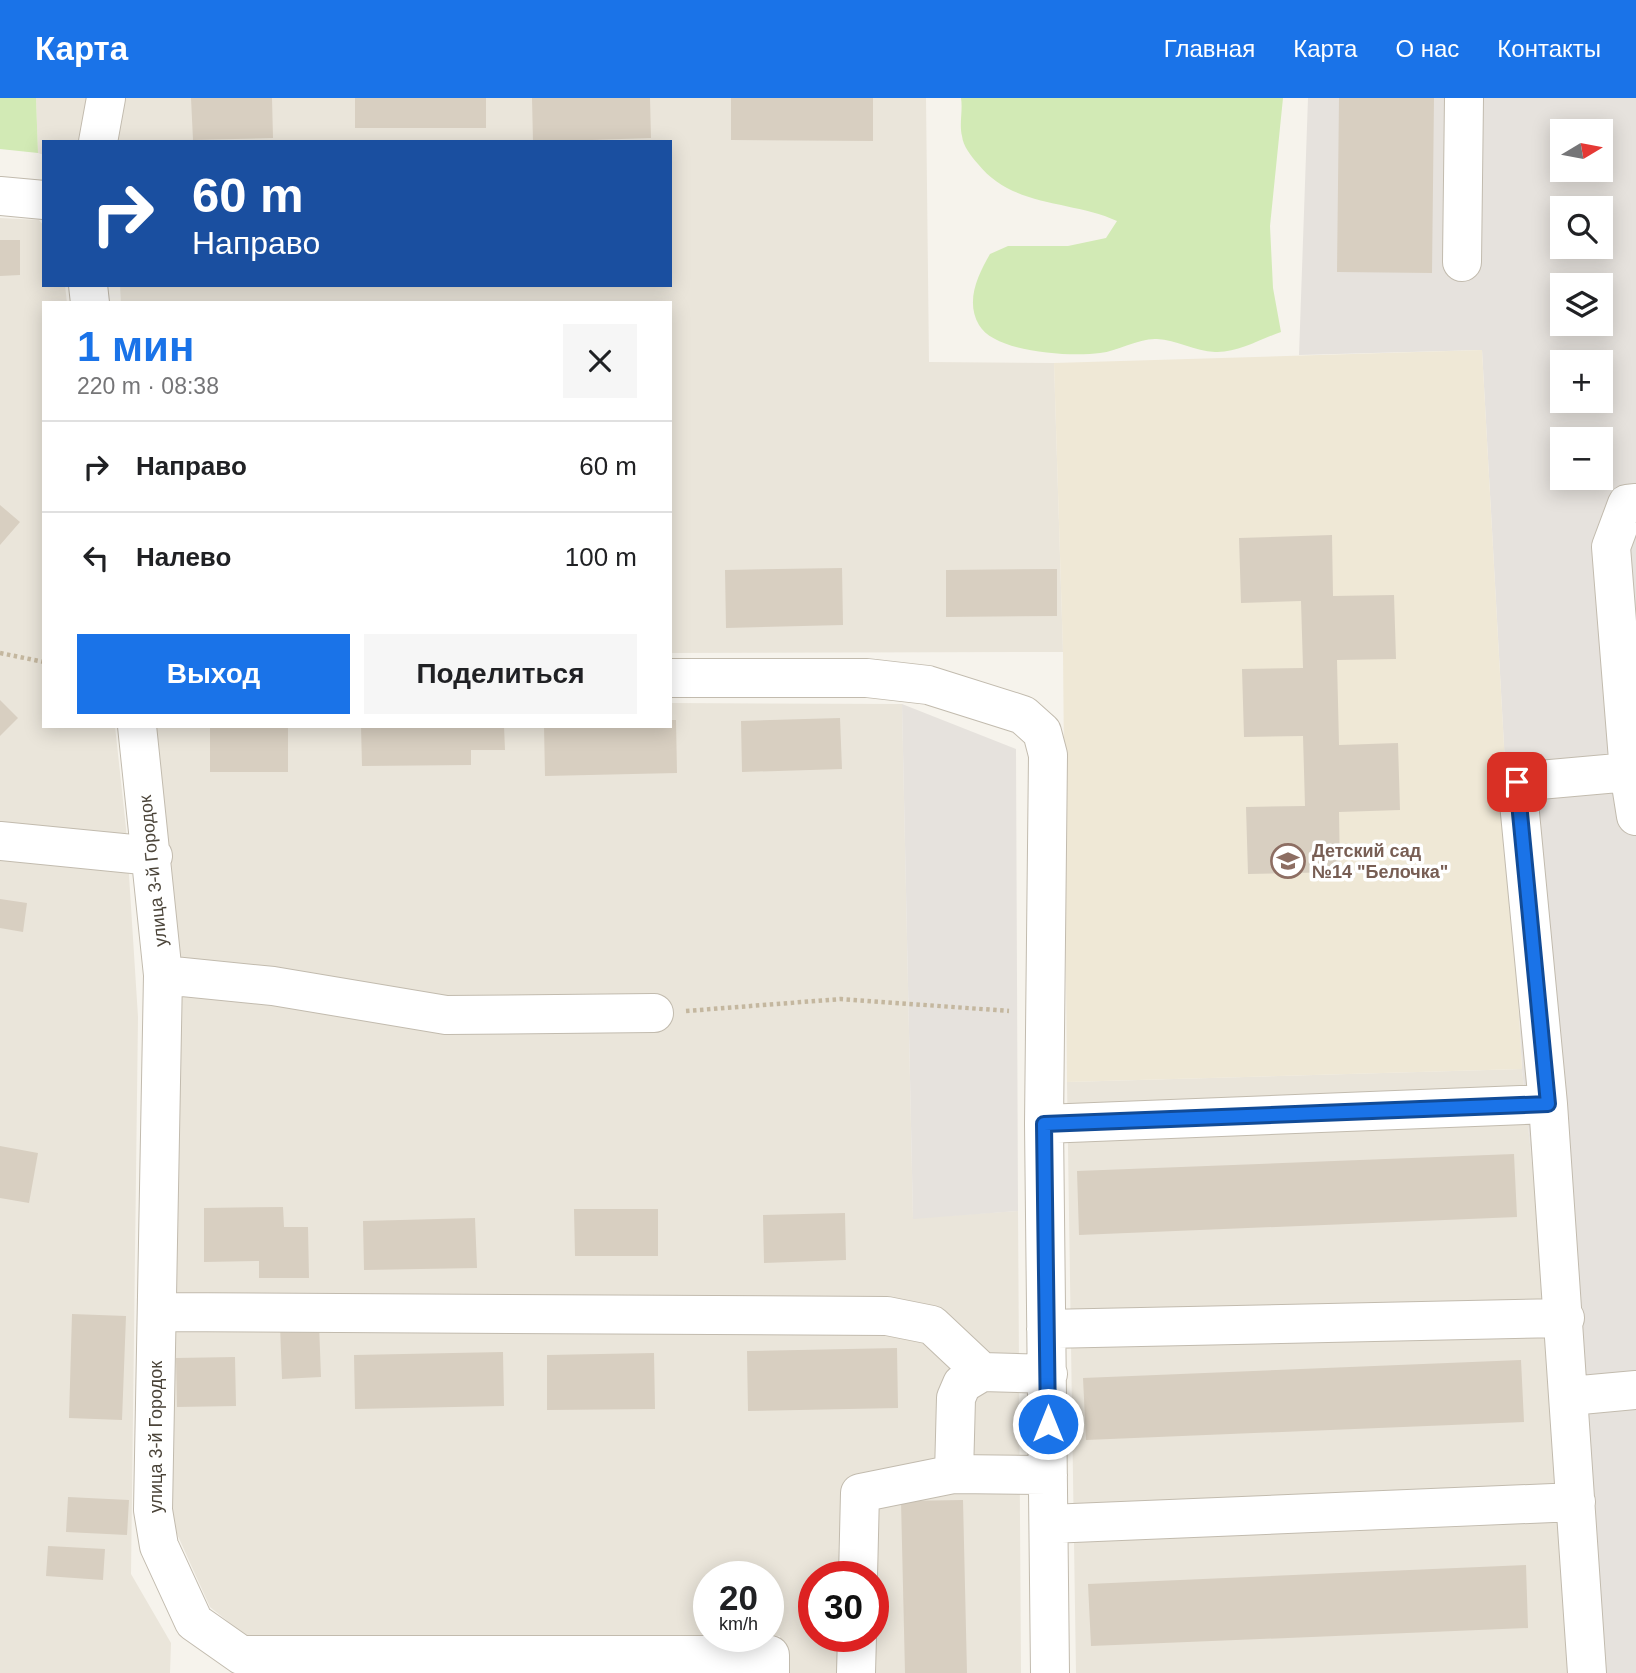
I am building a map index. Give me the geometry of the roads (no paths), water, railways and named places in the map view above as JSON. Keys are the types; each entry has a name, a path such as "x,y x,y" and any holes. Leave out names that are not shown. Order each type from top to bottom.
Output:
{"street":[{"path":"98,140 106,98"},
{"path":"1462,262 1464,98"},
{"path":"0,196 42,200"},
{"path":"1636,503 1627,505 1611,547 1636,816"},
{"path":"672,678 867,678 928,685 1023,715 1042,732 1048,755 1044,1124 1050,1673"},
{"name":"улица 3-й Городок","path":"137,728 153,856 163,975 153,1510 159,1546 194,1622 241,1655 770,1655 770,1673"},
{"path":"1587,1673 1565,1318 1548,1104 1517,782 1631,756"},
{"path":"0,841 153,856"},
{"path":"163,975 273,986 446,1015 654,1013"},
{"path":"1044,1124 1548,1104"},
{"path":"158,1312 887,1316 932,1325 982,1372"},
{"path":"1046,1329 1565,1318"},
{"path":"954,1475 956,1398 962,1384 982,1372 1048,1374"},
{"path":"1570,1396 1636,1390"},
{"path":"858,1561 860,1493 954,1475 1048,1475"},
{"path":"1049,1524 1576,1502"},
{"path":"856,1673 857,1652"}],"place":[{"name":"Детский сад №14 \"Белочка\"","path":"1288,861"}]}
